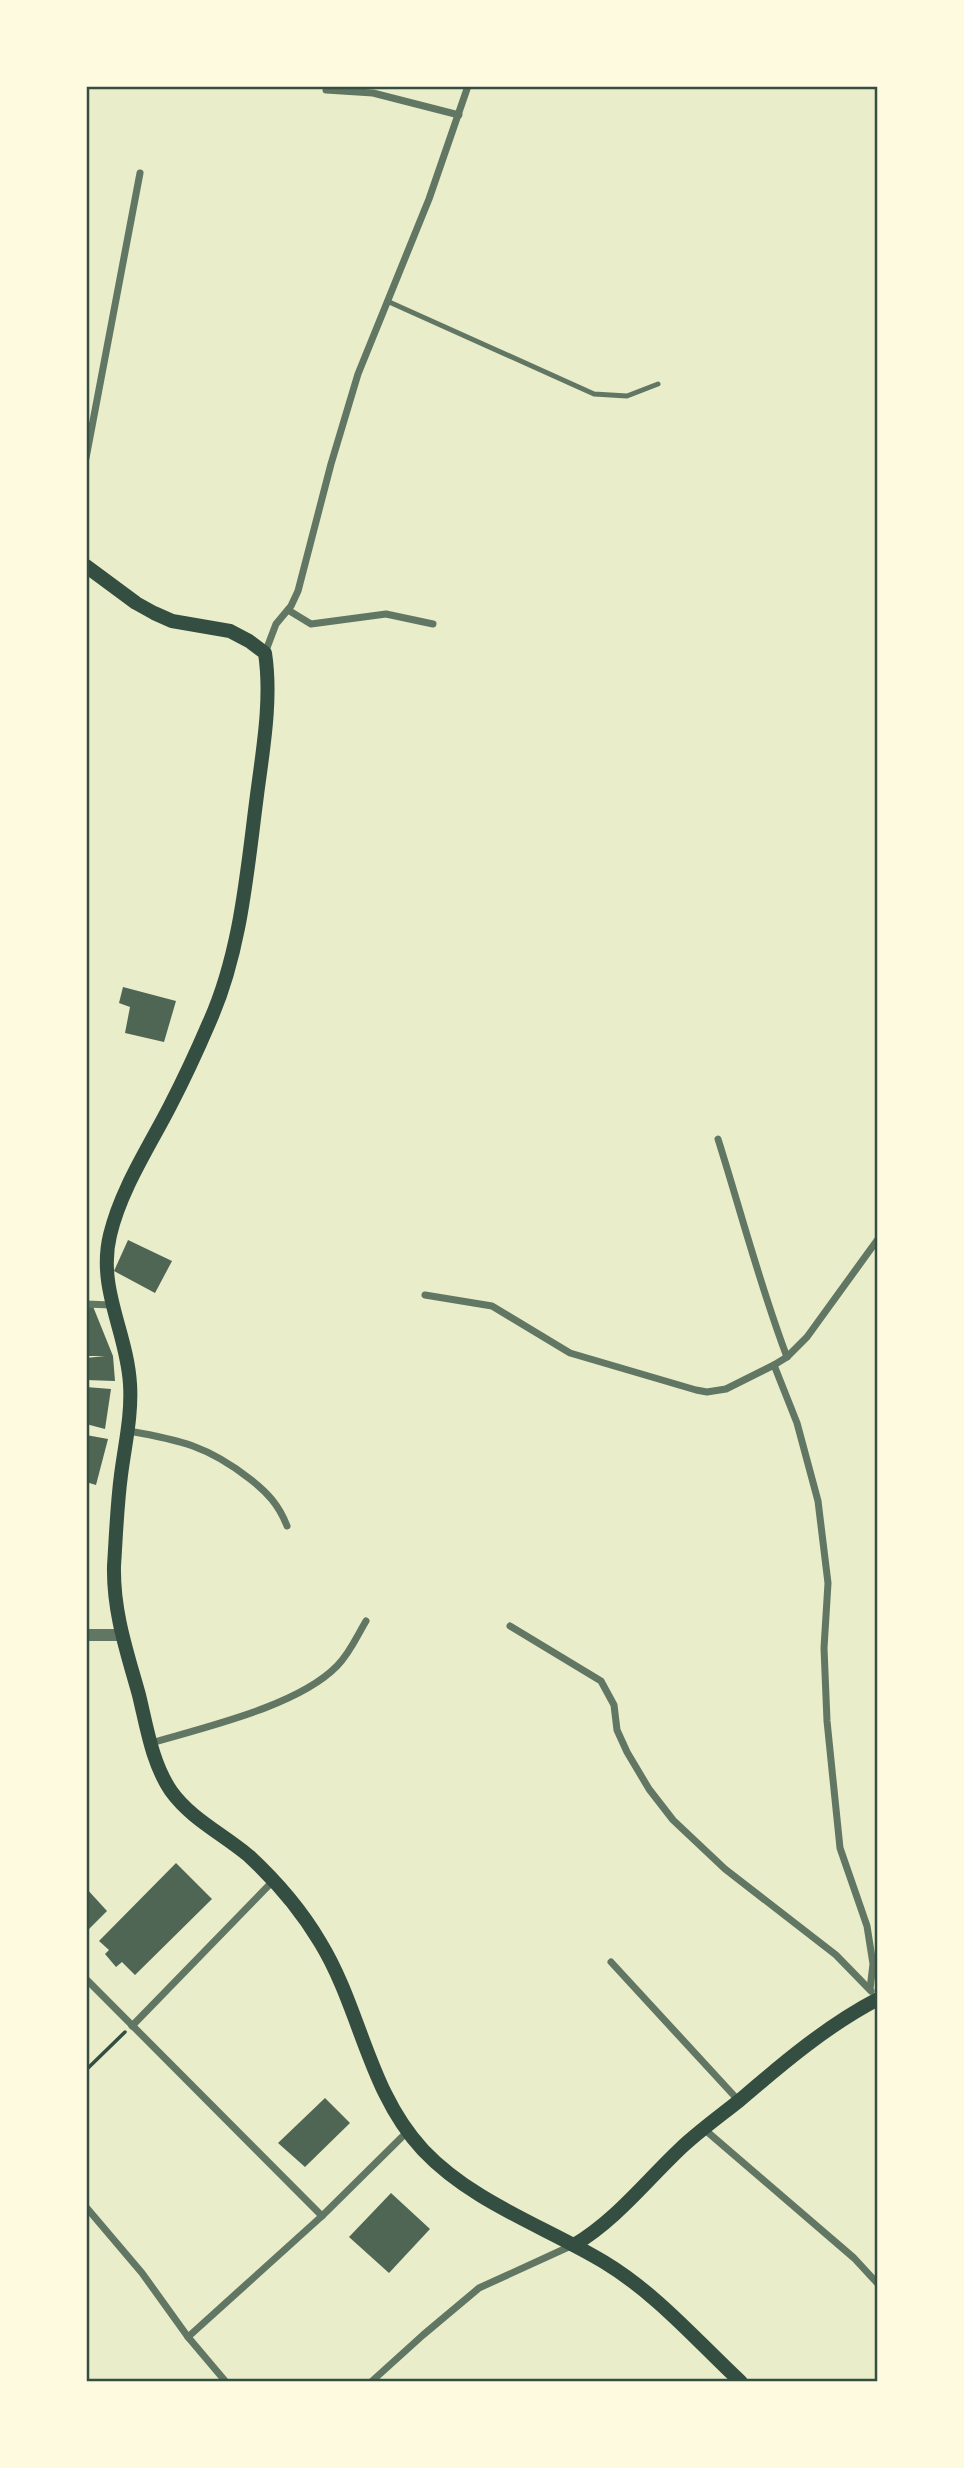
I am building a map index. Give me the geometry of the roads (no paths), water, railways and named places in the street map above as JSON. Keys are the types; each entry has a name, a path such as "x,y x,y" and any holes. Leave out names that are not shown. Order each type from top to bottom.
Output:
{"main road":[{"path":"86,566 154,613 172,621 230,631 249,641 265,653 269,677 246,885 224,990 122,1201 110,1235 107,1259 111,1305 128,1357 131,1387 114,1570 115,1600 121,1635 160,1771 186,1809 248,1855 301,1914 330,1958 354,2013 363,2046 376,2077 407,2132 436,2163 464,2185 609,2265 662,2305 741,2382"},
{"path":"574,2245 606,2223 683,2146 815,2039 876,1997"}],"street":[{"path":"265,653 276,624 288,610 298,591 358,374 429,199 468,86"},
{"path":"326,90 373,93 459,115"},
{"path":"86,458 140,173"},
{"path":"288,610 311,624 386,614 433,624"},
{"path":"718,1139 767,1305 787,1357"},
{"path":"425,1295 492,1306 570,1353 707,1392 726,1389 787,1357 807,1337 878,1239"},
{"path":"86,1304 111,1305"},
{"path":"774,1366 797,1423 818,1501 828,1583 824,1648 827,1721 840,1848 867,1926 876,1997"},
{"path":"129,1431 172,1439 215,1454 268,1495 282,1511 286,1526"},
{"path":"151,1744 249,1713 308,1687 338,1665 366,1620"},
{"path":"510,1626 601,1681 614,1705 617,1730 627,1752 649,1789 673,1820 724,1869 836,1955 876,1997"},
{"path":"86,1635 121,1635"},
{"path":"132,2025 274,1881"},
{"path":"611,1962 739,2101"},
{"path":"86,1979 322,2216"},
{"path":"704,2129 854,2259 878,2284"},
{"path":"188,2337 322,2216 407,2132"},
{"path":"86,2207 142,2273 188,2337 226,2382"},
{"path":"371,2382 479,2288 574,2245"}],"lane":[{"path":"387,301 594,394 627,396 659,384"}]}
